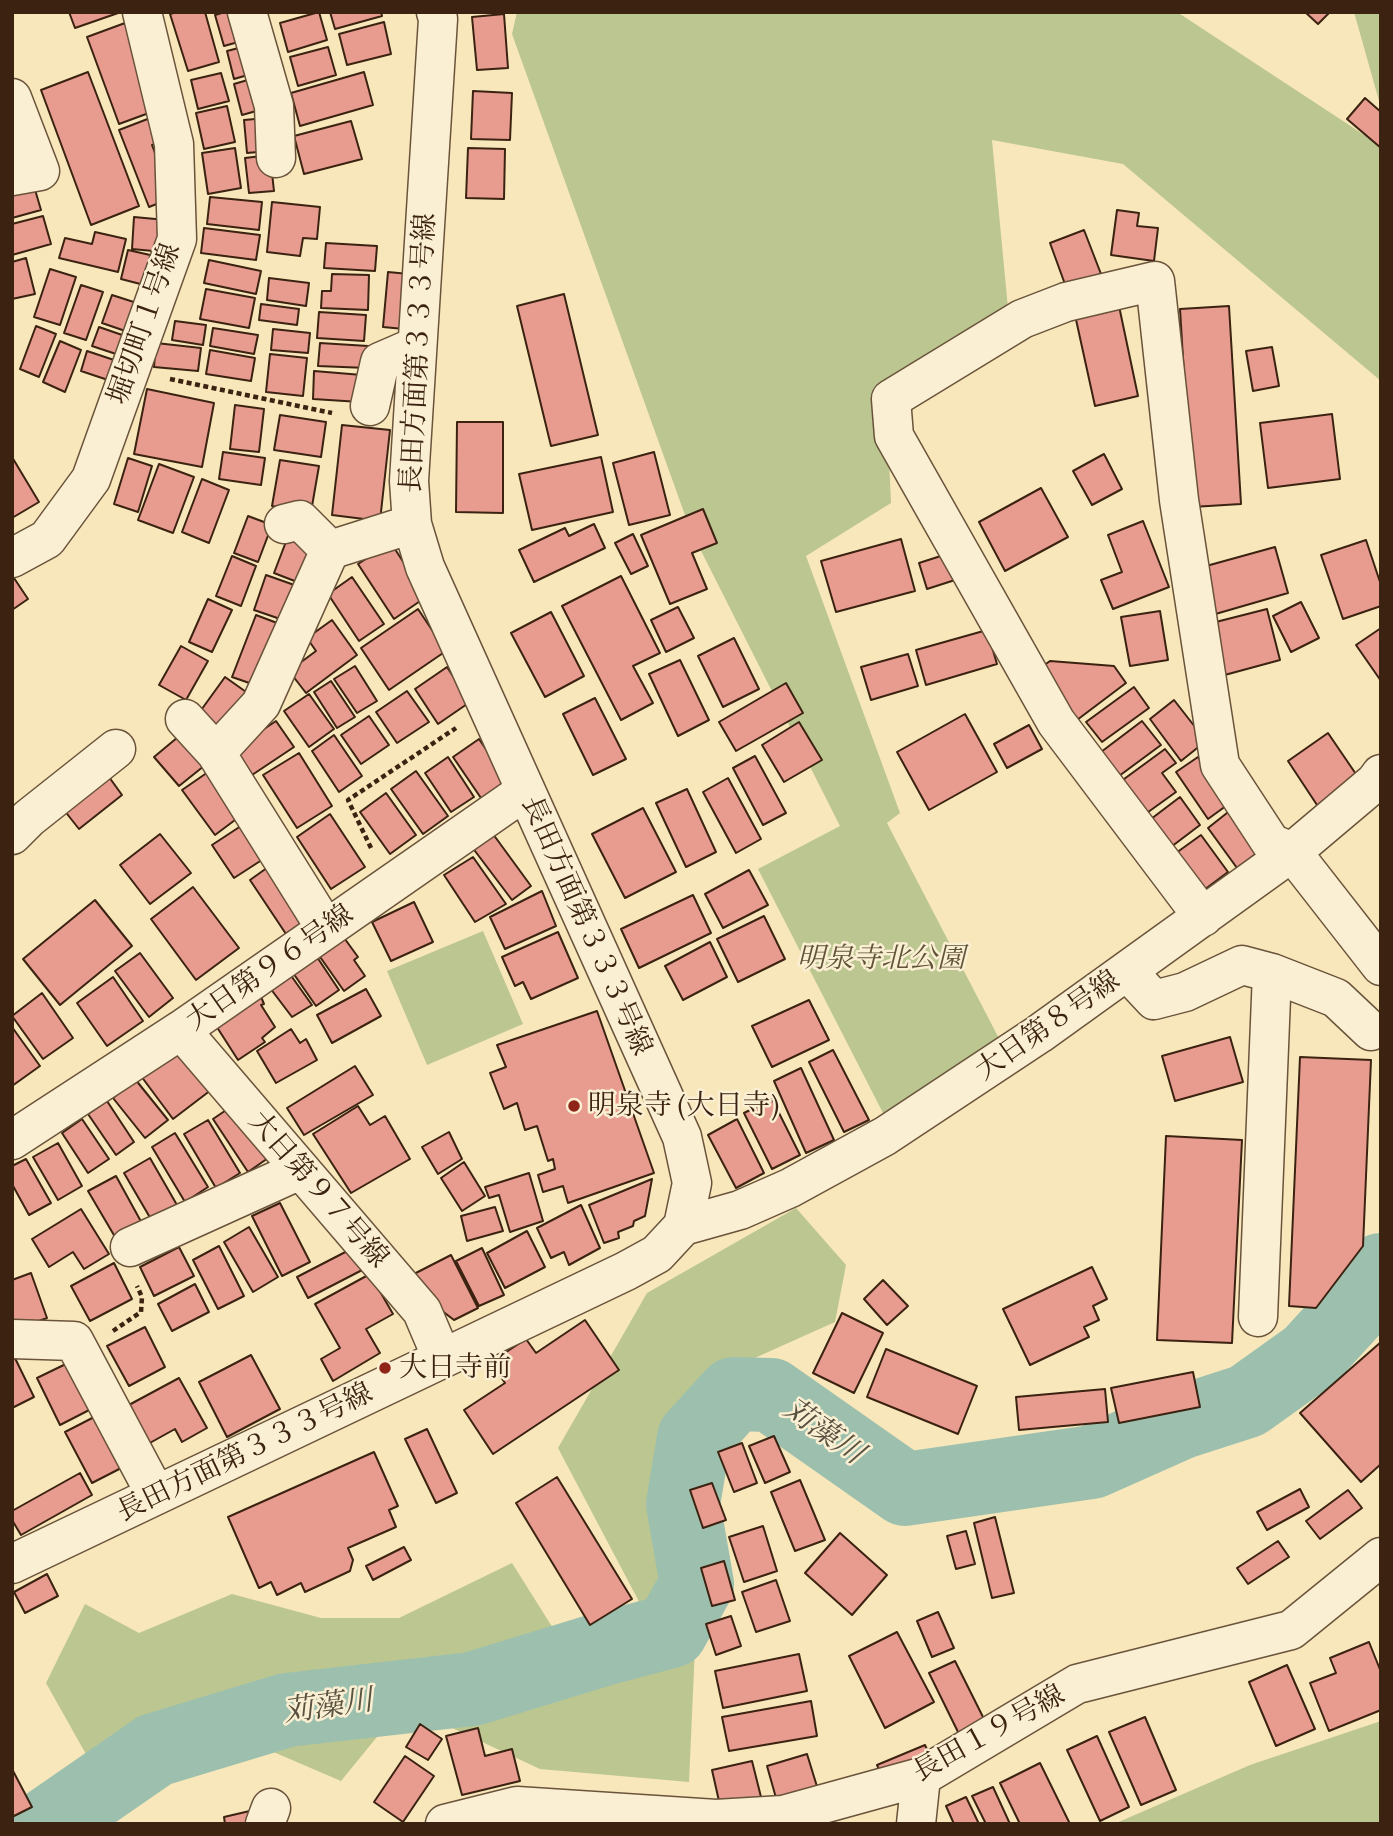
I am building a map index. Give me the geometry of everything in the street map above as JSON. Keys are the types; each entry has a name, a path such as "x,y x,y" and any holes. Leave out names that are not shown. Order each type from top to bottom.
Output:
{"street":[{"name":"堀切町１号線","path":"12,558 47,540 91,479 143,372 177,239 174,144 142,12"},
{"path":"247,12 274,106 276,158"},
{"name":"長田方面第３３３号線","path":"12,1564 657,1254 683,1226 692,1183 681,1137 425,567 412,524 409,481 438,19 436,12"},
{"path":"12,98 40,171 12,176"},
{"path":"1203,917 1056,722 894,436 891,399 1022,319 1066,302 1155,281 1179,500 1220,765 1271,843 1292,852 1381,966"},
{"path":"370,406 380,362 417,346"},
{"path":"284,524 300,520 330,550"},
{"path":"216,753 261,704 330,550 412,524"},
{"path":"185,719 216,753 326,929"},
{"path":"12,835 29,818 116,749"},
{"name":"大日第８号線","path":"683,1226 740,1210 778,1194 885,1136 1039,1034 1203,917 1292,852 1381,774"},
{"name":"大日第９６号線","path":"12,1140 181,1030 525,791"},
{"path":"1127,971 1154,1000 1185,992 1242,965 1272,973 1336,998 1371,1031"},
{"path":"1258,1317 1272,973"},
{"name":"大日第９７号線","path":"181,1030 422,1311 442,1358"},
{"path":"130,1247 300,1170"},
{"path":"12,1339 77,1346 156,1495"},
{"name":"長田１９号線","path":"445,1824 517,1806 716,1819 783,1815 920,1777 1077,1684 1291,1630 1381,1557"},
{"path":"916,1824 920,1777"}],"path":[{"path":"143,372 333,413 370,406"},
{"path":"375,857 348,800 457,728"},
{"path":"77,1346 141,1312 142,1297 125,1260 130,1247"}],"green space":[{"name":"明泉寺北公園","path":"517,12 1177,12 1381,146 1381,381 1123,164 992,140 1009,319 886,392 891,503 806,556 900,813 887,823 1005,1050 883,1113 758,869 840,826 690,529 512,34"},
{"path":"1354,12 1381,12 1381,108"},
{"path":"483,931 523,1024 427,1065 387,971"},
{"path":"796,1208 846,1265 835,1322 728,1370 676,1480 697,1602 689,1782 540,1769 403,1705 341,1781 213,1726 145,1740 96,1772 46,1683 85,1604 139,1633 232,1594 321,1618 399,1618 512,1563 568,1652 644,1611 558,1448 647,1293"},
{"path":"1381,1721 1381,1824 1114,1824 1250,1765"}],"building":[{"path":"69,12 121,12 75,28"},
{"path":"205,12 219,62 188,71 170,14"},
{"path":"241,12 249,39 224,46 215,15"},
{"path":"319,12 327,40 288,52 280,23"},
{"path":"330,12 381,12 382,16 335,29"},
{"path":"1305,12 1330,12 1318,24"},
{"path":"504,14 508,68 477,70 472,17"},
{"path":"384,22 391,54 347,65 339,34"},
{"path":"125,23 157,110 119,124 87,37"},
{"path":"250,45 258,72 234,79 227,51"},
{"path":"328,47 336,75 298,86 290,57"},
{"path":"88,72 139,206 91,225 41,90"},
{"path":"364,72 373,105 300,126 291,93"},
{"path":"221,73 229,101 198,109 191,80"},
{"path":"258,77 267,108 242,115 234,84"},
{"path":"473,91 512,93 510,140 471,139"},
{"path":"1365,98 1381,112 1381,148 1347,119"},
{"path":"227,106 235,142 204,149 196,113"},
{"path":"158,115 168,140 152,145 172,198 149,207 119,130"},
{"path":"267,118 269,151 247,153 244,120"},
{"path":"351,121 362,159 304,174 294,136"},
{"path":"235,148 241,188 208,194 202,153"},
{"path":"468,148 505,149 504,199 466,198"},
{"path":"270,155 274,191 249,193 245,158"},
{"path":"31,176 41,210 12,218 12,181"},
{"path":"210,197 262,202 259,230 207,224"},
{"path":"272,202 320,207 317,239 303,238 300,256 267,252"},
{"path":"1117,210 1139,213 1137,226 1158,228 1154,261 1111,255"},
{"path":"43,216 51,244 12,255 12,224"},
{"path":"134,217 166,220 164,252 132,249"},
{"path":"204,228 260,235 256,260 201,253"},
{"path":"1084,230 1101,274 1066,287 1050,243"},
{"path":"95,232 126,239 118,272 59,258 65,238 92,244"},
{"path":"326,243 377,246 375,271 324,268"},
{"path":"128,250 159,257 152,287 121,279"},
{"path":"26,258 35,294 12,299 12,262"},
{"path":"209,260 261,271 256,294 204,283"},
{"path":"50,269 76,277 60,325 34,317"},
{"path":"388,272 409,274 404,329 383,327"},
{"path":"332,274 369,275 368,310 321,308 322,291 331,291"},
{"path":"269,278 309,283 306,306 267,300"},
{"path":"81,285 103,292 86,340 64,333"},
{"path":"206,289 255,298 249,328 200,319"},
{"path":"564,294 598,435 551,446 517,306"},
{"path":"112,295 143,305 134,334 102,323"},
{"path":"261,304 299,309 297,325 259,320"},
{"path":"1119,306 1138,396 1095,406 1075,315"},
{"path":"1229,306 1241,504 1192,507 1180,309"},
{"path":"319,312 366,315 364,341 317,338"},
{"path":"175,321 206,325 203,345 172,340"},
{"path":"36,326 56,334 39,377 20,369"},
{"path":"99,327 128,337 122,356 92,346"},
{"path":"213,328 258,335 254,354 210,346"},
{"path":"273,329 310,333 308,353 271,350"},
{"path":"60,341 81,350 65,392 43,382"},
{"path":"156,343 201,348 198,371 154,367"},
{"path":"320,343 368,346 367,368 318,366"},
{"path":"1272,347 1279,386 1253,391 1246,351"},
{"path":"210,350 255,358 251,381 206,374"},
{"path":"87,351 120,362 114,382 81,371"},
{"path":"270,354 307,358 303,396 266,392"},
{"path":"314,371 362,375 360,402 313,399"},
{"path":"147,389 214,403 202,467 134,454"},
{"path":"235,405 264,409 259,452 230,449"},
{"path":"1332,414 1340,479 1268,488 1260,423"},
{"path":"280,415 326,422 321,457 274,450"},
{"path":"457,422 503,422 503,513 456,512"},
{"path":"342,425 390,430 380,521 332,515"},
{"path":"223,452 265,458 261,485 219,479"},
{"path":"654,452 670,515 629,525 613,463"},
{"path":"1104,454 1122,489 1092,505 1073,471"},
{"path":"12,457 39,502 12,518"},
{"path":"601,457 613,512 532,530 519,474"},
{"path":"128,458 152,466 138,512 114,504"},
{"path":"280,460 319,466 311,512 272,506"},
{"path":"159,464 194,477 173,533 138,520"},
{"path":"202,479 229,490 209,543 182,532"},
{"path":"1041,488 1068,537 1005,571 979,522"},
{"path":"703,509 717,543 692,553 707,589 670,604 641,535"},
{"path":"248,516 272,525 258,562 234,553"},
{"path":"1143,521 1169,587 1113,609 1101,580 1122,572 1108,535"},
{"path":"594,524 605,548 534,582 519,550 565,528 569,536"},
{"path":"633,534 648,566 631,574 615,543"},
{"path":"287,539 318,551 305,585 274,573"},
{"path":"901,539 915,591 836,612 821,561"},
{"path":"1366,540 1381,585 1381,606 1343,619 1321,555"},
{"path":"391,543 426,597 394,619 358,564"},
{"path":"1275,547 1288,593 1212,615 1199,568"},
{"path":"947,554 955,580 927,589 919,563"},
{"path":"232,556 256,566 241,606 216,596"},
{"path":"12,575 28,599 12,610"},
{"path":"266,575 300,587 289,622 254,610"},
{"path":"621,576 660,653 633,666 653,703 621,720 562,606"},
{"path":"352,577 384,624 359,641 328,594"},
{"path":"208,599 232,610 212,652 189,642"},
{"path":"1301,602 1319,638 1291,652 1273,616"},
{"path":"678,607 694,638 666,652 651,620"},
{"path":"418,609 446,651 389,690 361,648"},
{"path":"1267,609 1280,660 1221,676 1208,624"},
{"path":"1160,611 1168,660 1130,666 1121,617"},
{"path":"551,612 584,676 545,697 511,633"},
{"path":"256,615 285,626 261,687 232,677"},
{"path":"332,620 357,655 306,693 289,671 316,651 307,638"},
{"path":"1381,628 1381,681 1356,645"},
{"path":"987,630 997,664 926,685 916,650"},
{"path":"734,638 759,689 723,707 698,656"},
{"path":"181,646 208,661 186,700 159,685"},
{"path":"908,654 918,686 871,700 861,667"},
{"path":"680,660 709,720 678,736 649,674"},
{"path":"1050,661 1114,666 1126,683 1077,720 1039,669"},
{"path":"355,666 377,701 357,713 334,679"},
{"path":"447,667 470,702 438,724 415,689"},
{"path":"225,677 249,694 223,730 199,713"},
{"path":"331,681 355,717 337,728 314,692"},
{"path":"786,683 803,713 736,751 719,722"},
{"path":"1134,687 1149,708 1102,742 1086,722"},
{"path":"407,691 429,722 397,743 376,712"},
{"path":"309,694 334,729 309,747 284,711"},
{"path":"595,698 626,759 593,775 563,714"},
{"path":"1174,700 1206,741 1181,761 1150,719"},
{"path":"965,714 997,772 929,810 897,752"},
{"path":"369,716 389,745 361,764 341,735"},
{"path":"276,721 294,747 252,775 234,749"},
{"path":"1142,721 1161,745 1119,776 1101,752"},
{"path":"799,722 822,760 784,782 762,745"},
{"path":"1029,725 1042,749 1007,768 994,744"},
{"path":"184,732 209,762 179,786 154,757"},
{"path":"1328,733 1360,780 1319,808 1288,761"},
{"path":"334,735 362,776 339,792 312,751"},
{"path":"479,739 509,783 483,801 453,757"},
{"path":"1165,749 1176,763 1162,773 1176,792 1144,815 1120,782"},
{"path":"299,753 332,806 297,828 263,775"},
{"path":"755,756 786,813 763,825 733,768"},
{"path":"448,757 474,797 451,812 425,773"},
{"path":"1198,757 1230,803 1208,819 1176,772"},
{"path":"104,770 122,795 79,829 60,805"},
{"path":"211,770 243,814 215,835 182,790"},
{"path":"416,771 448,816 423,834 391,789"},
{"path":"728,778 761,839 736,853 703,792"},
{"path":"687,789 716,852 686,867 656,803"},
{"path":"386,793 416,835 390,854 360,812"},
{"path":"1180,797 1200,825 1171,847 1151,819"},
{"path":"643,808 676,872 625,898 592,834"},
{"path":"1232,809 1261,850 1237,868 1208,828"},
{"path":"330,814 365,867 331,889 297,837"},
{"path":"247,822 268,856 234,878 212,845"},
{"path":"160,834 191,873 150,904 120,865"},
{"path":"493,834 531,886 512,900 472,847"},
{"path":"1201,835 1228,872 1204,890 1176,853"},
{"path":"473,857 506,904 475,922 444,875"},
{"path":"271,865 308,918 286,934 250,880"},
{"path":"749,870 768,905 723,928 705,894"},
{"path":"193,887 239,948 196,980 151,919"},
{"path":"542,891 556,926 505,949 490,917"},
{"path":"693,895 711,933 639,968 621,929"},
{"path":"95,900 132,946 60,1005 23,959"},
{"path":"414,902 433,942 391,961 372,922"},
{"path":"764,916 785,959 738,982 717,939"},
{"path":"558,932 578,978 531,999 523,982 515,986 502,957"},
{"path":"342,935 358,957 354,960 365,976 344,991 318,954"},
{"path":"710,942 727,977 683,1000 665,966"},
{"path":"140,953 173,998 149,1017 115,971"},
{"path":"315,954 339,990 316,1006 291,970"},
{"path":"287,970 312,1005 292,1017 267,984"},
{"path":"113,977 143,1021 107,1046 77,1003"},
{"path":"366,989 381,1016 332,1043 317,1015"},
{"path":"259,992 264,1004 261,1005 275,1027 262,1038 265,1042 238,1060 213,1021"},
{"path":"42,993 73,1038 43,1059 12,1016"},
{"path":"809,1000 829,1040 772,1067 752,1026"},
{"name":"明泉寺 (大日寺)","path":"597,1011 654,1173 568,1203 563,1186 543,1192 538,1175 555,1169 553,1159 548,1161 537,1126 525,1130 517,1103 504,1109 490,1073 506,1067 497,1045"},
{"path":"12,1027 40,1066 12,1086"},
{"path":"291,1029 300,1043 306,1039 317,1060 276,1083 257,1051"},
{"path":"1230,1037 1243,1082 1175,1101 1162,1056"},
{"path":"180,1048 211,1090 173,1119 141,1076"},
{"path":"833,1050 869,1120 844,1132 809,1062"},
{"path":"1300,1057 1371,1060 1363,1246 1316,1308 1289,1306"},
{"path":"355,1066 373,1095 304,1135 287,1108"},
{"path":"801,1068 834,1140 806,1153 774,1081"},
{"path":"135,1079 168,1120 145,1138 113,1098"},
{"path":"772,1099 800,1155 772,1169 744,1113"},
{"path":"107,1101 134,1142 116,1155 88,1114"},
{"path":"235,1104 271,1156 248,1172 213,1119"},
{"path":"358,1106 370,1125 385,1116 410,1159 351,1193 313,1134"},
{"path":"82,1119 109,1159 88,1173 62,1133"},
{"path":"737,1119 764,1173 736,1188 708,1135"},
{"path":"208,1120 240,1173 216,1188 184,1134"},
{"path":"449,1132 462,1159 438,1174 422,1147"},
{"path":"175,1133 208,1187 185,1202 152,1147"},
{"path":"1166,1136 1242,1140 1232,1343 1157,1340"},
{"path":"58,1143 82,1186 58,1200 33,1157"},
{"path":"150,1158 177,1205 152,1221 124,1173"},
{"path":"26,1159 51,1203 29,1215 12,1184 12,1166"},
{"path":"464,1162 485,1196 462,1211 441,1178"},
{"path":"529,1173 543,1221 510,1232 499,1195 489,1198 485,1187"},
{"path":"116,1176 144,1227 118,1242 88,1191"},
{"path":"652,1179 645,1216 634,1221 633,1226 618,1232 619,1238 604,1243 589,1205"},
{"path":"280,1203 310,1262 282,1276 252,1216"},
{"path":"581,1205 600,1248 569,1265 564,1252 551,1258 537,1228"},
{"path":"495,1207 503,1231 467,1241 461,1216"},
{"path":"81,1209 109,1254 84,1269 73,1252 49,1267 32,1239"},
{"path":"249,1227 278,1277 253,1292 224,1242"},
{"path":"527,1231 545,1267 505,1288 487,1253"},
{"path":"219,1246 244,1296 218,1309 193,1260"},
{"path":"357,1246 368,1267 308,1298 297,1277"},
{"path":"179,1247 194,1276 154,1296 140,1267"},
{"path":"482,1248 504,1295 479,1306 456,1261"},
{"path":"451,1255 478,1308 454,1320 433,1304 410,1276"},
{"path":"114,1263 132,1299 90,1321 71,1286"},
{"path":"1092,1267 1107,1299 1093,1306 1099,1320 1084,1327 1089,1337 1030,1365 1003,1309"},
{"path":"31,1273 47,1318 12,1331 12,1280"},
{"path":"370,1274 393,1314 366,1329 380,1353 333,1381 321,1359 340,1348 315,1304"},
{"path":"883,1280 908,1306 887,1325 864,1299"},
{"path":"195,1284 209,1312 172,1331 158,1304"},
{"path":"842,1313 883,1333 854,1393 813,1373"},
{"path":"585,1320 619,1370 493,1454 464,1410 505,1383 491,1362 526,1339 536,1353"},
{"path":"145,1327 165,1367 129,1386 107,1346"},
{"path":"1381,1342 1381,1464 1361,1482 1300,1413"},
{"path":"886,1349 977,1386 958,1434 867,1397"},
{"path":"12,1352 34,1397 12,1408"},
{"path":"251,1355 280,1409 227,1437 199,1382"},
{"path":"74,1360 97,1406 60,1425 37,1378"},
{"path":"1193,1372 1200,1407 1119,1423 1111,1388"},
{"path":"179,1378 207,1428 182,1442 175,1429 148,1444 127,1406"},
{"path":"1105,1389 1108,1422 1019,1430 1016,1397"},
{"path":"100,1414 127,1465 92,1483 65,1432"},
{"path":"427,1429 457,1493 436,1503 405,1439"},
{"path":"774,1436 790,1472 765,1483 749,1446"},
{"path":"742,1443 757,1483 734,1492 718,1452"},
{"path":"374,1452 398,1506 389,1510 396,1527 348,1548 353,1560 350,1571 305,1592 301,1583 277,1595 271,1582 259,1588 228,1517"},
{"path":"80,1473 92,1495 21,1535 12,1520 12,1511"},
{"path":"557,1477 632,1599 590,1625 516,1503"},
{"path":"800,1480 825,1540 795,1551 771,1492"},
{"path":"712,1483 726,1520 703,1528 690,1490"},
{"path":"1300,1489 1309,1507 1267,1530 1257,1512"},
{"path":"1348,1490 1362,1508 1320,1539 1306,1521"},
{"path":"995,1517 1014,1593 992,1598 974,1523"},
{"path":"763,1526 777,1571 744,1582 729,1537"},
{"path":"966,1531 975,1564 956,1569 947,1536"},
{"path":"840,1533 887,1575 852,1615 805,1573"},
{"path":"1278,1541 1289,1557 1248,1584 1237,1568"},
{"path":"404,1547 411,1560 373,1580 366,1566"},
{"path":"724,1561 735,1600 712,1606 701,1568"},
{"path":"47,1574 58,1596 25,1613 14,1592"},
{"path":"776,1580 790,1621 756,1632 742,1592"},
{"path":"938,1612 954,1648 932,1657 917,1621"},
{"path":"731,1616 741,1646 716,1655 706,1624"},
{"path":"897,1632 934,1702 885,1728 849,1656"},
{"path":"1369,1642 1381,1672 1381,1710 1329,1731 1310,1683 1336,1673 1330,1658"},
{"path":"799,1654 807,1691 723,1708 715,1671"},
{"path":"955,1661 985,1721 959,1734 929,1673"},
{"path":"1287,1665 1315,1729 1276,1746 1249,1682"},
{"path":"811,1701 817,1736 729,1751 722,1717"},
{"path":"1145,1717 1176,1790 1141,1805 1109,1732"},
{"path":"420,1724 442,1739 428,1760 406,1747"},
{"path":"478,1728 485,1756 512,1749 520,1781 462,1795 446,1736"},
{"path":"1097,1736 1129,1807 1100,1821 1067,1750"},
{"path":"925,1745 932,1761 884,1781 877,1765"},
{"path":"807,1754 819,1793 778,1805 767,1766"},
{"path":"405,1756 434,1776 403,1822 374,1802"},
{"path":"752,1761 762,1801 721,1810 712,1770"},
{"path":"1040,1763 1070,1824 1020,1824 1000,1783"},
{"path":"12,1769 32,1807 12,1817"},
{"path":"993,1787 1010,1824 986,1824 972,1796"},
{"path":"966,1797 979,1824 954,1824 946,1806"},
{"path":"254,1810 257,1824 225,1824 224,1817"}],"waterway":[{"name":"苅藻川","path":"48,1824 155,1750 287,1710 472,1689 671,1631 697,1584 683,1504 694,1438 734,1394 771,1395 905,1489 1092,1462 1182,1422 1247,1401 1310,1356 1353,1309 1381,1270"}],"place":[{"name":"明泉寺 (大日寺)","path":"574,1106"},
{"name":"大日寺前","path":"385,1368"}]}
